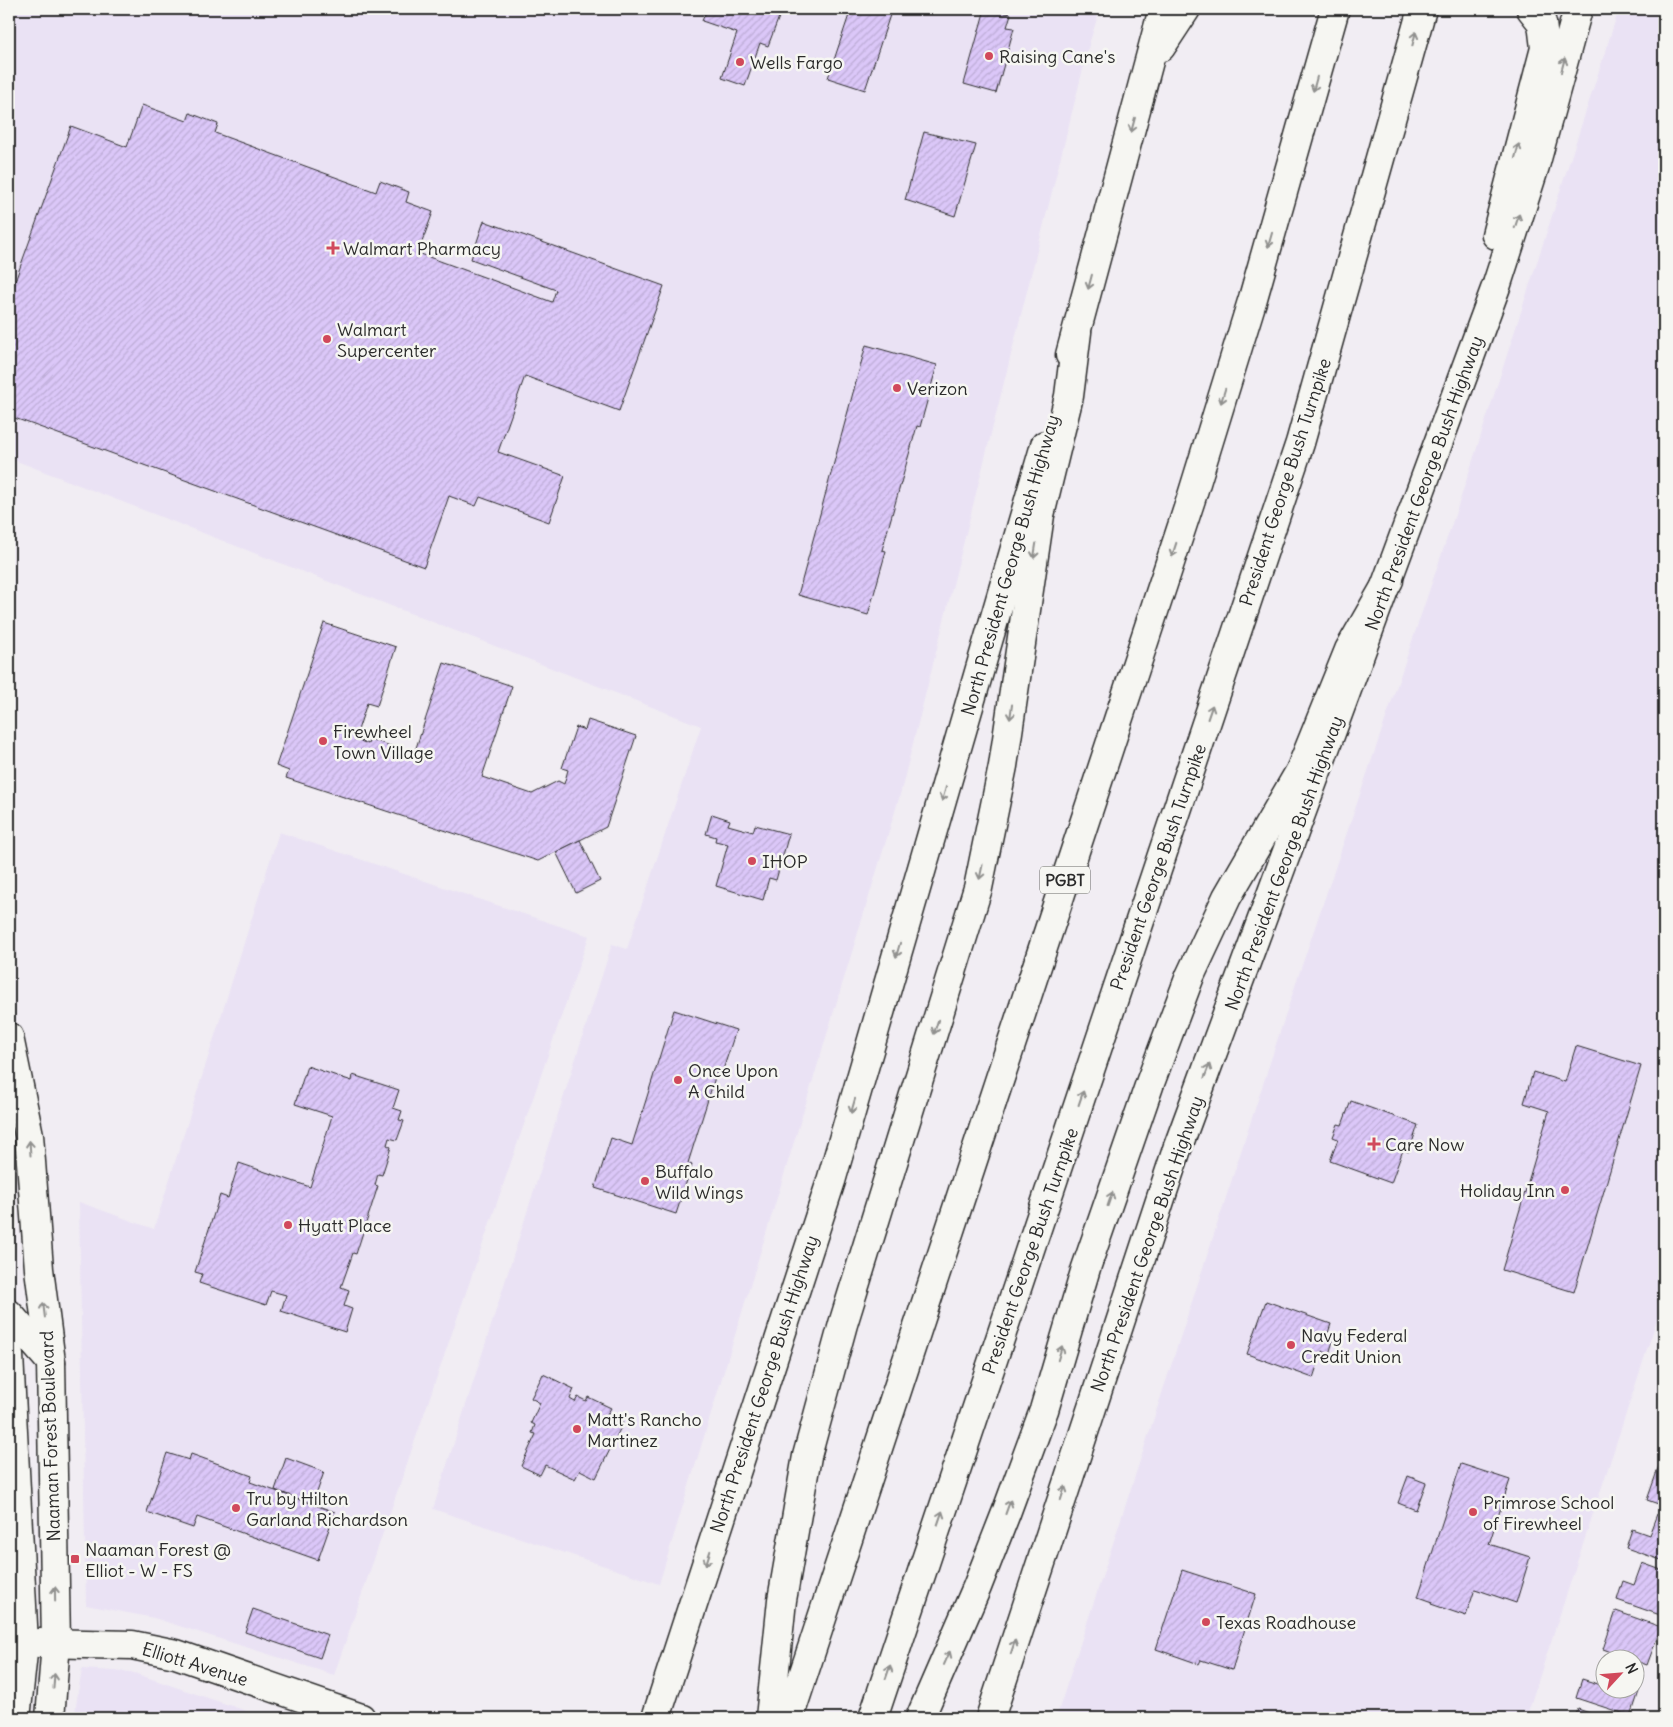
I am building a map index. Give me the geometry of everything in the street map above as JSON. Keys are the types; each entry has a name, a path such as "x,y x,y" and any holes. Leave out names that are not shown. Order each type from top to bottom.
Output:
{"main road":[{"path":"1145,78 1149,9"},
{"name":"North President George Bush Highway","path":"656,1718 830,1181 1077,332 1163,9"},
{"path":"1145,78 1168,35 1186,9"},
{"name":"PGBT","path":"789,1718 1196,482 1253,298 1335,9"},
{"name":"President George Bush Turnpike","path":"873,1718 1300,443 1422,9"},
{"path":"1497,284 1496,230 1545,48 1542,23 1532,9"},
{"name":"North President George Bush Highway","path":"990,1718 1178,1149 1497,284 1535,166 1578,9"},
{"path":"770,1718 782,1600 807,1456 843,1324 978,888 1003,766 1040,515 1069,396 1077,332"},
{"path":"920,1718 953,1644 1006,1513 1044,1410 1088,1260 1190,976 1226,897 1300,771 1350,650 1389,580"},
{"name":"Naaman Forest Boulevard","path":"9,1037 29,1134 39,1269 51,1362 56,1643 50,1718"},
{"path":"9,1314 51,1362"},
{"name":"Naaman Forest Boulevard","path":"9,1354 24,1644 16,1718"},
{"name":"Elliott Avenue","path":"24,1644 132,1644 176,1654 361,1718"}],"shaded area":[{"path":"9,9 1100,9 1090,41 900,795 659,1584 433,1509 612,944 627,949 701,726 9,458"},
{"path":"1619,9 1664,9 1664,1298 1526,1718 1056,1718 1296,983 1460,500"},
{"path":"279,832 589,936 334,1675 154,1618 86,1605 79,1202 154,1229"},
{"path":"82,1669 131,1672 267,1718 74,1718"}],"building":[{"name":"Wells Fargo","path":"707,9 782,9 768,46 760,43 745,86 722,78 737,33 702,21"},
{"path":"851,9 892,9 865,90 828,78"},
{"name":"Raising Cane's","path":"985,9 1002,9 1001,12 1011,14 1007,27 1014,28 996,93 964,84"},
{"name":"Walmart Supercenter","path":"142,105 187,121 190,113 218,124 215,133 376,192 380,181 409,192 406,202 433,212 418,253 552,302 556,290 471,259 484,221 664,286 619,411 525,376 498,452 565,476 549,522 480,497 476,506 449,496 424,567 9,416 9,298 71,126 127,147"},
{"path":"924,132 976,145 955,216 905,200"},
{"path":"866,345 937,365 920,427 917,426 882,550 886,551 868,615 798,595"},
{"name":"Firewheel Town Village","path":"324,623 396,647 377,706 367,703 355,739 368,744 370,739 414,754 444,663 512,686 482,777 532,794 558,781 564,784 568,770 562,768 576,727 585,730 588,720 636,736 606,827 538,861 286,778 289,771 276,766"},
{"name":"IHOP","path":"712,814 730,820 728,825 753,832 755,825 789,834 776,880 769,878 763,900 716,886 728,844 715,841 716,837 706,834"},
{"path":"580,840 600,881 576,893 556,852"},
{"path":"674,1010 736,1030 722,1073 717,1071 688,1163 692,1165 676,1214 595,1188 611,1138 632,1145"},
{"name":"Holiday Inn","path":"1576,1046 1641,1066 1574,1292 1502,1270 1549,1111 1524,1103 1533,1072 1565,1082"},
{"name":"Hyatt Place","path":"307,1066 352,1081 353,1075 399,1090 393,1108 402,1111 399,1120 404,1121 397,1140 389,1138 387,1145 391,1147 382,1175 378,1174 375,1185 378,1186 356,1254 353,1253 341,1287 349,1290 344,1306 352,1309 345,1332 281,1311 286,1295 271,1291 266,1305 199,1283 202,1274 195,1272 220,1195 228,1198 239,1163 310,1187 332,1116 295,1104"},
{"name":"Care Now","path":"1351,1101 1418,1125 1409,1152 1403,1150 1391,1183 1330,1161 1338,1139 1333,1137 1338,1124 1342,1125"},
{"name":"Navy Federal Credit Union","path":"1266,1301 1331,1324 1327,1336 1334,1338 1329,1354 1322,1351 1313,1378 1247,1354"},
{"name":"Matt's Rancho Martinez","path":"543,1374 574,1389 570,1399 575,1402 578,1397 586,1401 588,1397 611,1408 607,1415 623,1423 596,1478 580,1470 575,1479 545,1465 540,1475 521,1466 536,1434 532,1433 535,1425 531,1423 540,1403 531,1398"},
{"name":"Tru by Hilton Garland Richardson","path":"167,1453 189,1460 191,1454 252,1476 250,1482 335,1512 318,1560 197,1517 193,1528 147,1512"},
{"path":"286,1458 324,1472 313,1504 275,1490"},
{"path":"1661,1460 1664,1461 1664,1506 1647,1500"},
{"name":"Primrose School of Firewheel","path":"1461,1464 1510,1480 1489,1544 1530,1557 1516,1603 1475,1589 1466,1616 1431,1604 1432,1602 1418,1597"},
{"path":"1408,1476 1426,1483 1416,1510 1398,1503"},
{"path":"1657,1514 1664,1517 1664,1561 1626,1548 1632,1529 1649,1535"},
{"path":"1642,1563 1664,1571 1663,1616 1617,1600 1623,1581 1634,1585"},
{"name":"Texas Roadhouse","path":"1182,1570 1256,1594 1232,1670 1201,1660 1199,1664 1156,1649"},
{"path":"253,1609 328,1635 320,1658 245,1632"},
{"path":"1616,1611 1661,1627 1647,1665 1646,1650 1603,1649"},
{"path":"1582,1679 1596,1683 1596,1700 1636,1700 1631,1716 1576,1698"},
{"path":"1578,1709 1604,1718 1575,1718"}],"place":[{"name":"Raising Cane's","path":"989,56"},
{"name":"Wells Fargo","path":"740,62"},
{"name":"Walmart Pharmacy","path":"333,248"},
{"name":"Walmart Supercenter","path":"327,339"},
{"name":"Verizon","path":"897,388"},
{"name":"Firewheel Town Village","path":"323,741"},
{"name":"IHOP","path":"752,861"},
{"name":"Once Upon A Child","path":"678,1080"},
{"name":"Care Now","path":"1374,1144"},
{"name":"Buffalo Wild Wings","path":"645,1181"},
{"name":"Holiday Inn","path":"1565,1190"},
{"name":"Hyatt Place","path":"288,1225"},
{"name":"Navy Federal Credit Union","path":"1291,1345"},
{"name":"Matt's Rancho Martinez","path":"577,1429"},
{"name":"Tru by Hilton Garland Richardson","path":"236,1508"},
{"name":"Primrose School of Firewheel","path":"1473,1512"},
{"name":"Naaman Forest @ Elliot - W - FS","path":"75,1559"},
{"name":"Texas Roadhouse","path":"1206,1622"}]}
